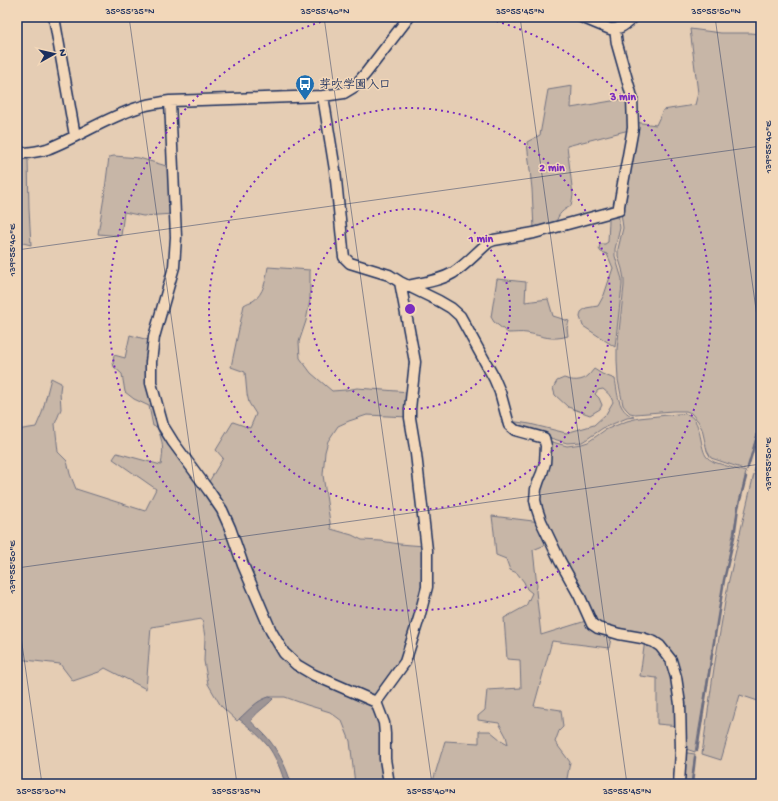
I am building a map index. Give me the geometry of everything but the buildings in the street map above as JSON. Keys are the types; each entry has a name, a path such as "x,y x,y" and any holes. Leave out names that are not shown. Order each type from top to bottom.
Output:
{"street":[{"path":"54,17 75,136"},
{"path":"17,154 47,149 122,113 138,107 153,104 170,101 323,96 344,93 354,87 366,73 409,17"},
{"path":"581,17 610,29 618,29 634,17"},
{"path":"403,284 424,283 445,277 460,268 489,242 494,240 541,232 619,210 633,128 632,97 616,44 615,29"},
{"path":"323,96 335,170 344,257 350,263 389,274 403,284 439,300 460,316 494,378 500,392 509,425 515,430 544,438 546,446 546,463 536,490 535,500 537,509 560,561 579,595 592,624 598,628 654,642 660,646 671,660 676,677 680,704 681,743 679,784"},
{"path":"170,101 176,252 174,267 154,337 151,362 151,383 163,426 222,510 271,631 284,653 297,665 314,675 376,702 384,723 386,734 385,759 388,784"},
{"path":"376,702 405,662 427,587 427,550 416,454 410,418 415,362 403,284"}],"shaded area":[{"path":"690,29 721,33 761,34 761,420 747,470 711,458 707,451 702,429 698,421 691,413 686,411 673,411 635,414 630,413 623,405 618,380 617,349 624,279 618,256 618,249 623,228 621,212 634,122 656,125 663,110 695,105 698,93"},
{"path":"572,86 571,108 629,98 629,130 567,146 573,195 571,206 561,213 556,223 534,229 532,189 527,142 540,135 548,90"},
{"path":"27,157 31,245 23,243 17,244 17,159"},
{"path":"109,157 139,158 171,168 173,214 143,216 124,212 121,236 98,234"},
{"path":"618,212 620,228 615,249 615,256 622,279 622,285 615,347 583,326 580,317 581,312 586,308 598,306 604,295 613,268 607,254 601,252 599,249 600,244 605,244 608,242 608,214"},
{"path":"268,267 310,270 310,300 306,321 299,342 300,358 311,373 332,391 357,388 410,392 408,417 367,415 349,421 338,426 328,441 325,452 323,475 331,529 352,535 362,540 424,546 425,588 408,655 376,697 318,675 285,651 207,485 223,458 216,450 233,422 250,428 256,414 249,403 245,372 231,367 244,305 253,301 260,294 264,286"},
{"path":"497,279 526,282 525,302 548,299 553,316 569,321 567,328 568,336 552,338 525,333 508,333 494,322 491,317"},
{"path":"130,335 152,341 156,411 209,493 283,653 375,702 380,718 387,784 355,784 350,741 342,721 330,712 285,697 269,697 258,702 237,721 221,706 208,684 204,661 205,637 202,619 151,627 146,689 105,668 99,672 73,681 60,664 17,659 17,430 36,427 42,413 51,378 61,383 61,409 55,424 58,452 67,461 76,489 145,511 156,489 113,459 117,453 161,465 162,459 162,441 157,427 153,426 149,406 134,399 125,392 122,374 114,367 114,355 125,358"},
{"path":"594,369 615,379 621,406 628,414 634,417 627,418 603,428 582,442 567,443 517,428 510,421 530,424 566,433 594,425 606,414 613,402 610,396 603,389 598,390 595,394 599,398 602,405 600,409 590,415 568,407 555,395 553,388 557,381 564,378 570,380 580,380 589,375"},
{"path":"683,414 691,417 698,426 704,451 708,458 714,462 746,472 723,586 695,752 686,749 668,651 599,627 540,512 539,482 545,440 567,446 582,444 588,442 605,430 627,421 639,418"},
{"path":"761,447 761,474 754,472"},
{"path":"754,474 761,477 761,702 740,695 721,760 702,754 728,584"},
{"path":"492,516 541,522 550,543 533,550 541,635 589,620 612,634 609,648 552,641 534,706 561,710 563,727 559,731 555,742 570,762 566,784 439,784 433,781 445,741 479,743 479,731 490,731 508,744 506,736 499,723 478,720 478,716 485,710 487,690 521,688 520,660 507,659 504,618 526,606 532,593 527,589 517,573 510,570 506,559 496,555"},
{"path":"645,640 669,660 679,726 657,724 657,678 640,676"},
{"path":"269,697 273,699 251,721 277,751 287,771 291,784 285,784 278,764 267,745 257,734 239,719 257,703"},
{"path":"685,753 695,754 691,784 682,784"}],"waterway":[{"path":"748,467 761,423"},
{"path":"697,750 724,580 734,537 738,508 746,477"},
{"path":"692,784 695,757"}],"place":[{"name":"芽吹学園入口","path":"305,101"}]}
